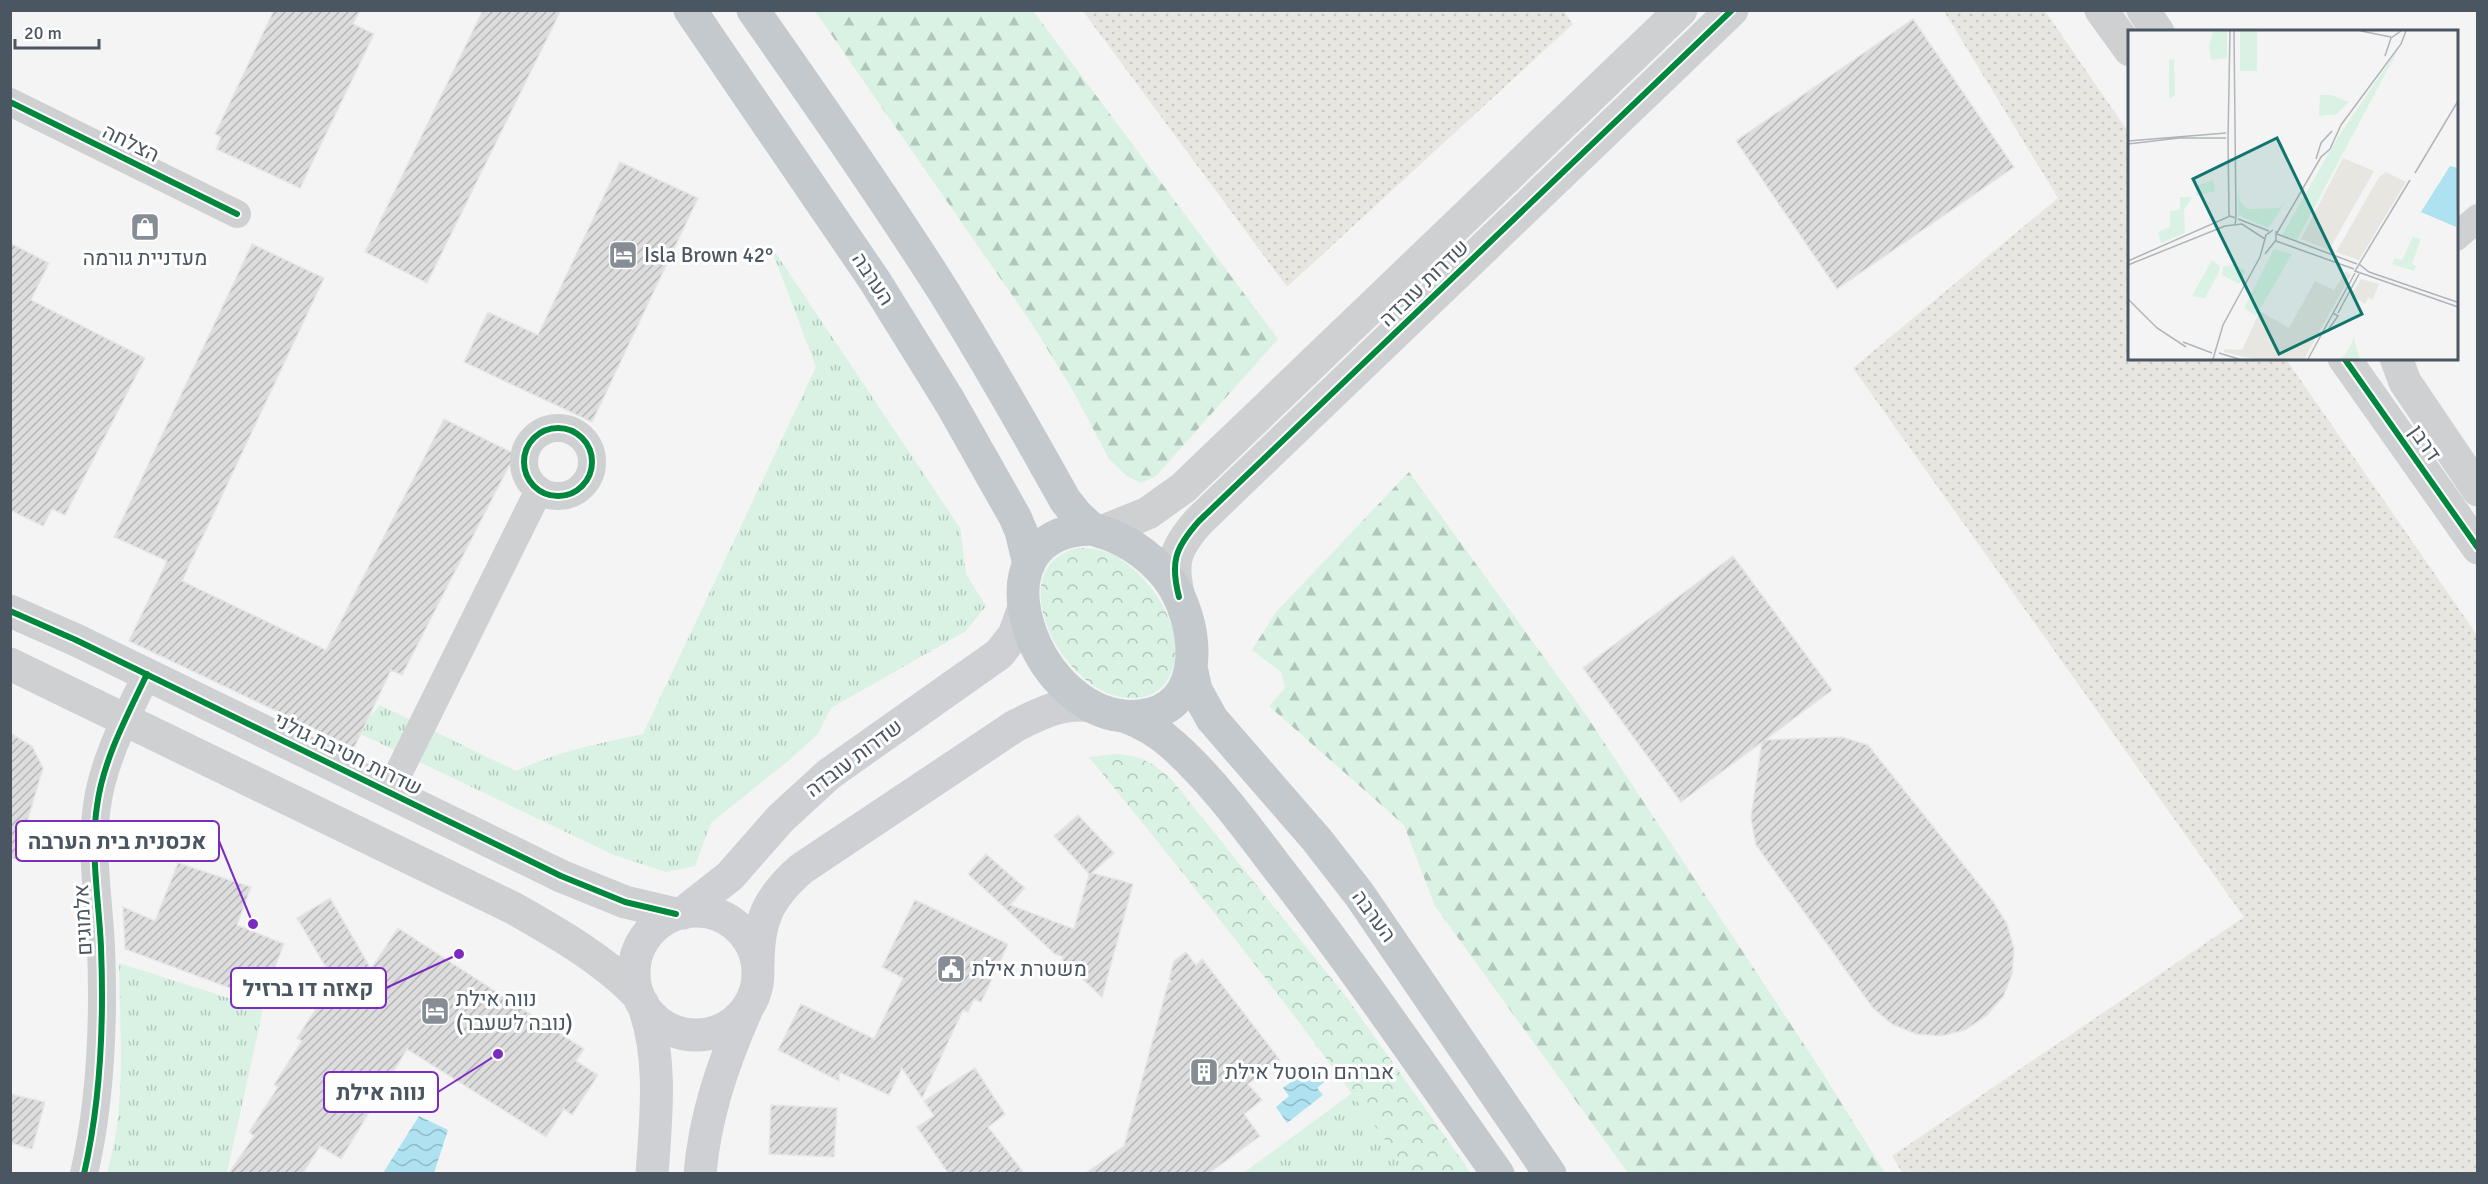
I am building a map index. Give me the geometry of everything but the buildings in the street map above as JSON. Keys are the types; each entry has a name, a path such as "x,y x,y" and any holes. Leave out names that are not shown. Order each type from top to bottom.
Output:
{"highway":[{"name":"הערבה","path":"690,10 820,199 900,321 1014,517 1021,531 1029,564"},
{"path":"753,10 858,161 925,263 970,334 1065,500 1076,514 1097,531"},
{"path":"1124,716 1154,713 1168,706 1179,696 1191,667 1191,633 1179,597 1168,579 1140,550 1125,540 1097,531 1061,533 1042,545 1029,564 1024,579 1024,607 1029,631 1048,667 1061,683 1091,706 1141,722 1172,744 1188,759 1247,829 1356,973 1497,1173"},
{"name":"הערבה","path":"1191,667 1196,690 1212,719 1317,840 1359,894 1550,1173"}],"main road":[{"name":"שדרות עובדה","path":"680,913 730,876 781,818 828,774 999,654 1014,634 1024,607"},
{"path":"700,1173 707,1123 718,1078 757,988 759,936 764,916 777,893 801,869 1015,726 1043,712 1062,706 1081,704 1091,706"},
{"path":"652,1173 656,1082 651,1026 640,999 634,970 640,946 656,926 680,913 712,913 734,924 750,942 758,964"},
{"path":"640,999 658,1023 669,1029 693,1035 705,1035 727,1027 746,1011"}],"street":[{"name":"שדרות עובדה","path":"1097,531 1148,513 1183,488 1681,10"},
{"name":"שדרות עובדה","path":"1179,597 1174,576 1175,557 1180,545 1199,521 1732,10"},
{"path":"2102,10 2128,47"},
{"path":"2143,10 2157,30"},
{"name":"הצלחה","path":"10,102 237,214"},
{"path":"2458,236 2478,218"},
{"name":"דרבן","path":"2345,360 2478,548"},
{"name":"דרבן","path":"2397,360 2405,382 2478,490"},
{"path":"389,792 539,490"},
{"name":"שדרות חטיבת גולני","path":"10,611 147,674 581,885 625,902 680,913"},
{"path":"10,664 126,718 515,909 581,947 619,975 640,999"},
{"name":"אלמוגים","path":"84,1173 95,1113 100,1059 101,947 95,843 96,807 104,774 126,718 147,674"}],"green space":[{"path":"815,11 1033,11 1278,339 1156,476 1141,483 1127,476 1109,459 1072,389 1032,324"},
{"path":"769,243 960,528 966,574 986,606 966,631 831,708 818,734 711,823 695,866 666,872 614,855 348,728 361,727 380,705 516,771 563,753 643,734 816,367"},
{"path":"1409,472 1584,712 1815,1061 1885,1173 1628,1173 1435,906 1404,825 1269,706 1285,688 1281,672 1252,650 1276,612"},
{"path":"1078,548 1108,553 1131,567 1145,581 1167,614 1174,633 1176,651 1173,669 1164,685 1153,694 1131,698 1106,693 1083,678 1064,656 1049,630 1041,604 1042,580 1054,560"},
{"path":"1114,754 1132,756 1146,761 1172,780 1347,998 1471,1173 1408,1173 1293,1014 1089,757"},
{"path":"119,963 263,1009 227,1173 107,1173 113,1148 120,1095"},
{"path":"1352,1093 1408,1173 1242,1174"}],"sand":[{"path":"1563,10 1573,24 1287,287 1083,11"},
{"path":"1944,11 2045,11 2128,132 2128,360 2287,360 2477,635 2477,1173 1903,1174 1892,1156 2244,917 1853,368 2058,198"}],"water":[{"path":"1316,1063 1328,1079 1317,1088 1323,1095 1287,1123 1276,1107 1289,1096 1283,1088"},
{"path":"419,1116 448,1130 434,1173 383,1173"}],"cycle path":[{"path":"1179,597 1175,574 1177,556 1184,539 1199,521 1732,10"},
{"path":"10,102 237,214"},
{"path":"2345,360 2478,548"},
{"path":"551,428 565,428 577,433 587,443 592,462 587,481 577,491 565,496 551,496 539,491 529,481 524,469 524,455 529,443 539,433 551,428"},
{"path":"10,611 76,640 561,876 625,902 676,914"},
{"path":"84,1174 94,1118 100,1061 101,947 94,841 97,806 110,755 147,674"}],"place":[{"name":"מעדניית גורמה","path":"145,227"},
{"name":"Isla Brown 42°","path":"623,255"},
{"name":"אכסנית בית הערבה","path":"253,924"},
{"name":"קאזה דו ברזיל","path":"459,954"},
{"name":"משטרת אילת","path":"951,969"},
{"name":"נווה אילת (נובה לשעבר)","path":"435,1011"},
{"name":"נווה אילת","path":"498,1054"},
{"name":"אברהם הוסטל אילת","path":"1204,1072"}]}
